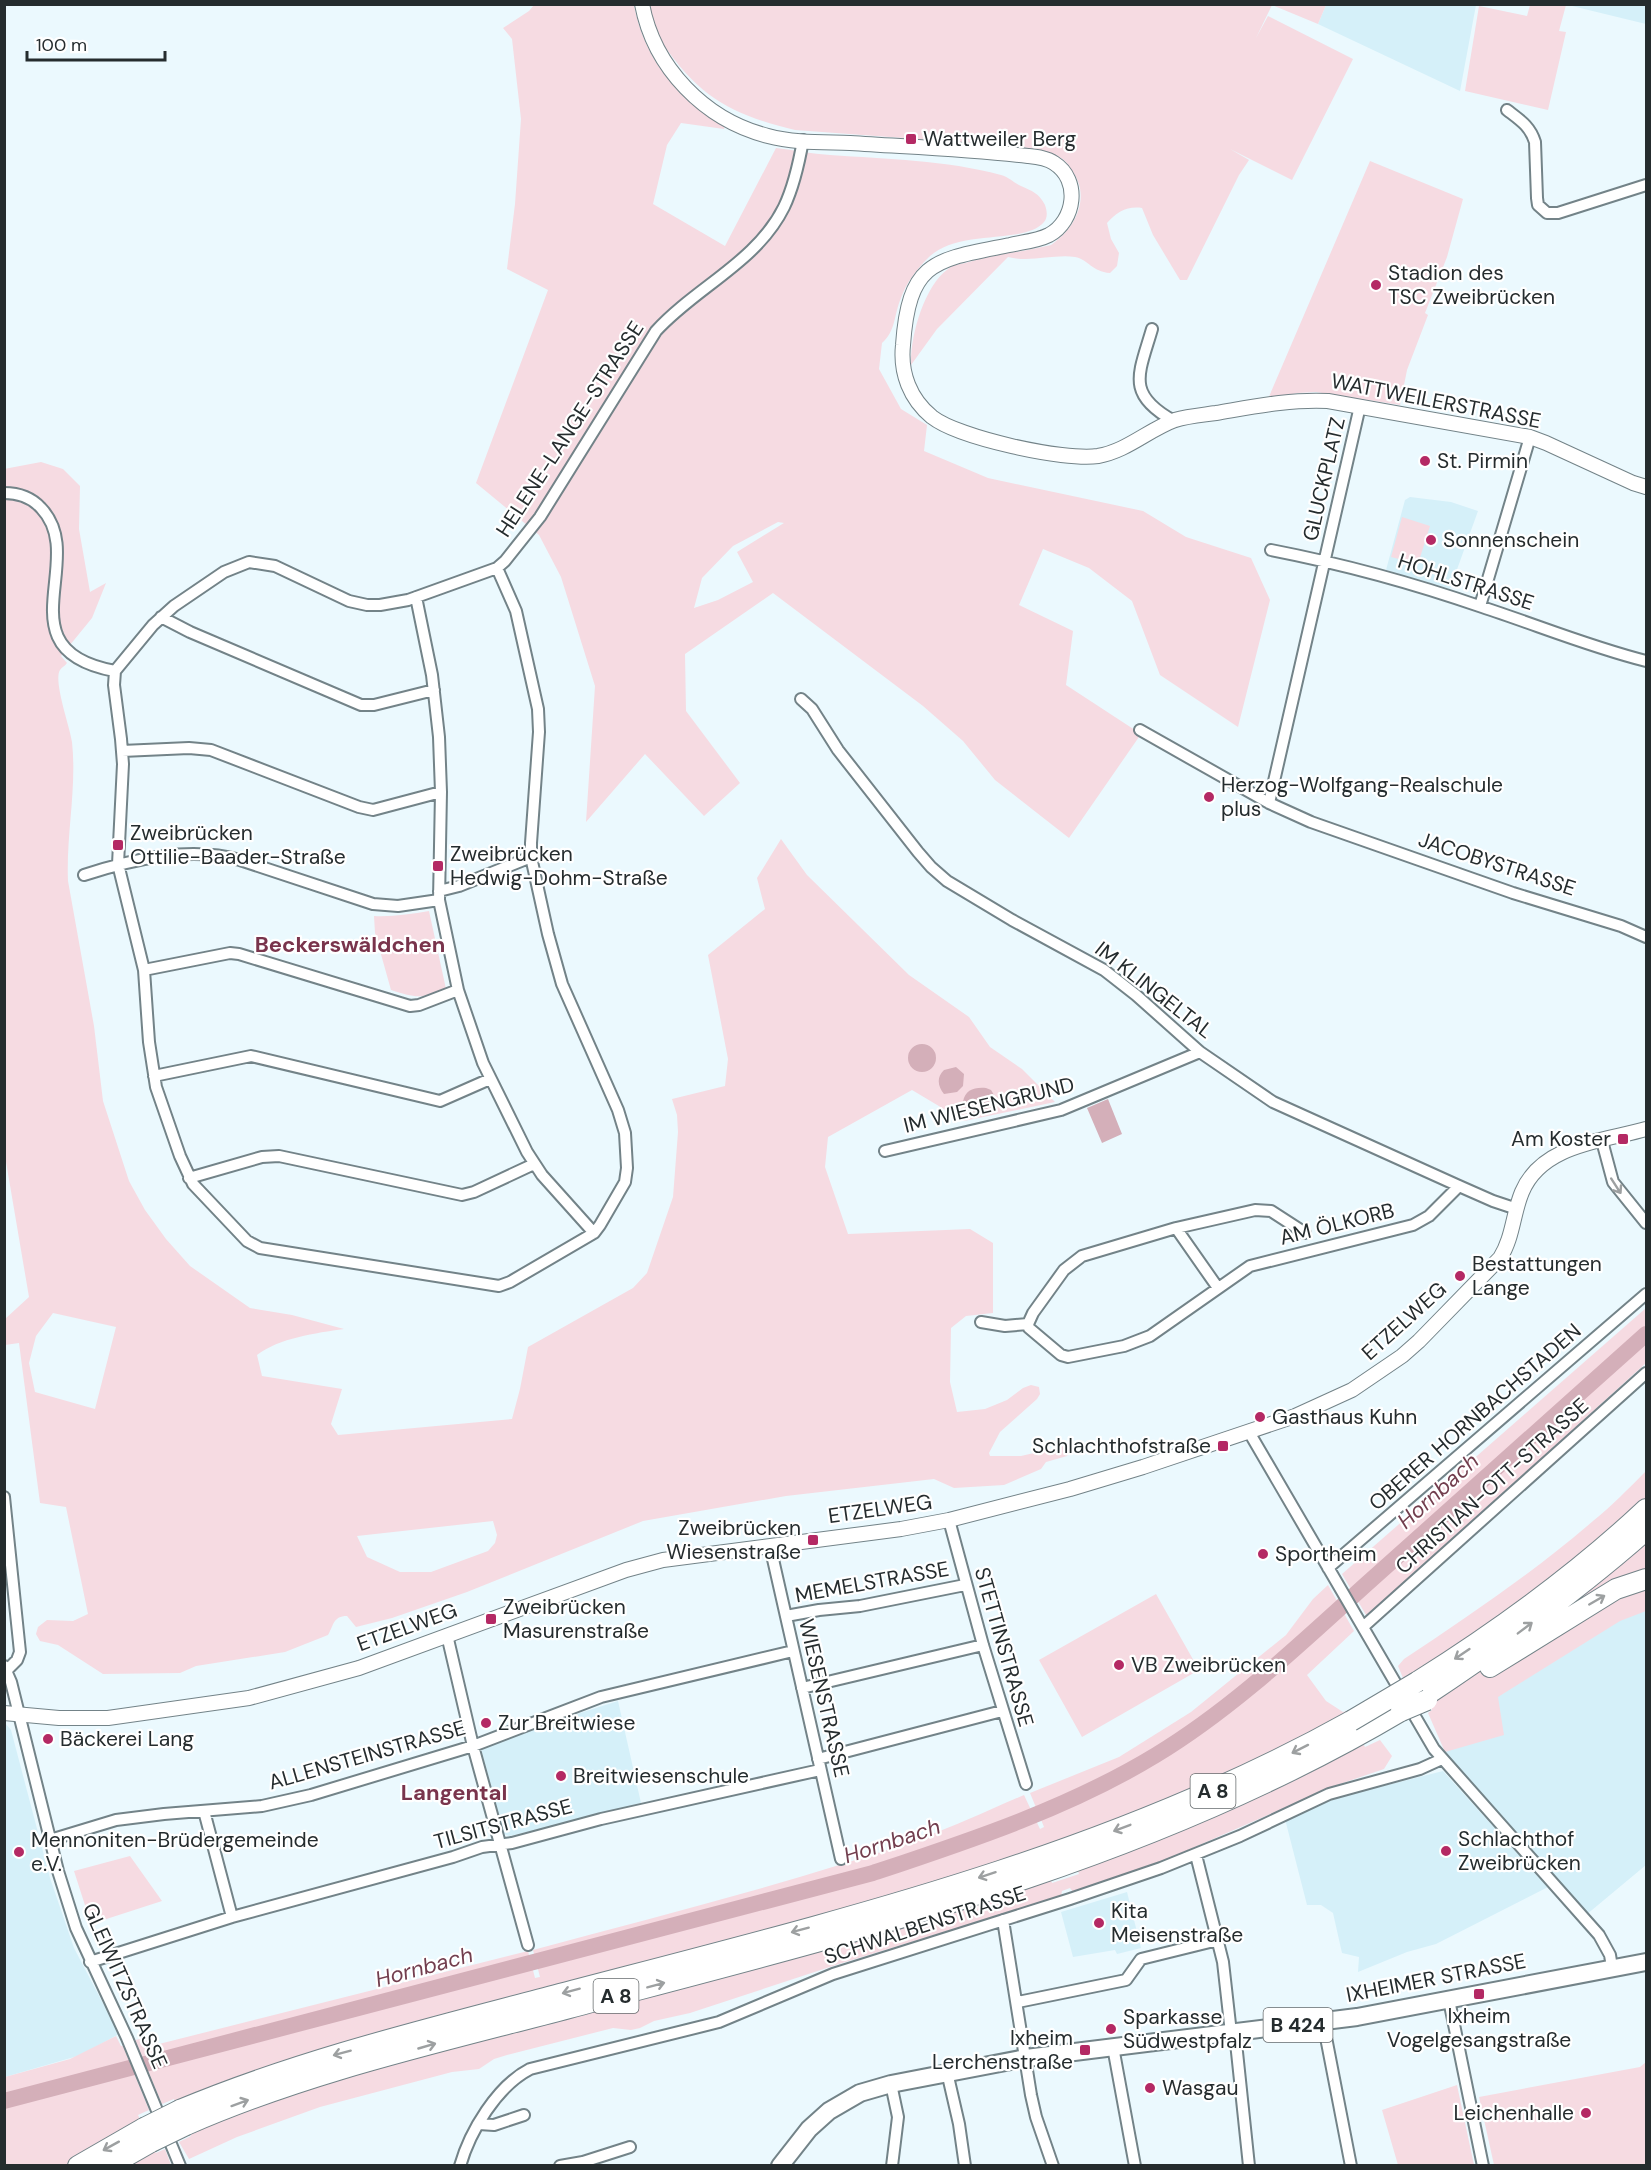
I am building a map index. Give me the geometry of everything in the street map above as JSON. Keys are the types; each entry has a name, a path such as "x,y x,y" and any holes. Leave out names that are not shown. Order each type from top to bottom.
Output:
{"highway":[{"name":"A 8","path":"1355,1728 1401,1712 1498,1628 1587,1560 1647,1509"},
{"name":"A 8","path":"78,2166 183,2118 244,2085 326,2057 1045,1865 1073,1855 1355,1728 1423,1693 1518,1633 1595,1575 1647,1530"},
{"path":"1423,1693 1515,1653 1585,1606 1616,1589 1647,1579"},
{"name":"A 8","path":"109,2166 148,2135"}],"main road":[{"name":"IXHEIMER STRASSE","path":"947,2072 1026,2058 1323,2022 1647,1962"},
{"name":"B 424","path":"780,2166 809,2129 829,2111 860,2093 947,2072"}],"street":[{"path":"642,4 645,19 663,60 694,96 743,127 768,136 803,140"},
{"path":"1507,110 1523,122 1533,135 1538,205 1546,213 1558,213 1647,185"},
{"name":"WATTWEILERSTRASSE","path":"803,140 1028,156 1056,164 1070,184 1072,195 1068,215 1064,223 1049,235 1021,243 957,255 935,264 925,272 910,299 906,311 902,355 905,380 924,410 950,427 1017,448 1082,457 1111,453 1174,421 1301,400 1328,400 1530,437 1633,483 1647,487"},
{"name":"HELENE-LANGE-STRASSE","path":"115,671 162,617 224,572 249,562 275,566 359,603 380,605 416,597 497,568 540,517 656,331 680,308 744,257 768,232 789,195 803,140"},
{"path":"1152,328 1139,372 1140,389 1152,407 1174,421"},
{"name":"GLUCKPLATZ","path":"1269,803 1360,406"},
{"path":"1480,606 1530,437"},
{"path":"4,494 20,495 35,501 51,521 56,547 48,609 53,634 72,658 115,671 114,685 122,751 118,864 144,970 154,1076 161,1104 189,1178 247,1241 260,1248 499,1286 510,1282 594,1233 625,1182 627,1168 625,1133 562,984 531,857 538,709 522,630 497,568"},
{"name":"HOHLSTRASSE","path":"1270,550 1381,575 1480,606 1588,645 1647,662"},
{"path":"416,597 434,690 439,737 441,792 439,895 458,990 490,1079 534,1164 594,1233"},
{"path":"162,617 201,637 361,705 374,705 434,690"},
{"name":"IM KLINGELTAL","path":"801,699 812,709 838,750 875,798 918,852 940,875 1012,920 1104,970 1200,1052 1273,1101 1459,1186 1517,1209"},
{"name":"JACOBYSTRASSE","path":"1140,730 1269,803 1311,822 1513,893 1621,926 1647,937"},
{"path":"122,751 189,748 211,750 359,807 373,810 441,792"},
{"path":"84,875 118,864 191,854 222,855 373,904 398,906 439,895 531,857"},
{"path":"144,970 230,953 410,1006 419,1005 458,990"},
{"name":"IM WIESENGRUND","path":"885,1151 1061,1110 1200,1052"},
{"path":"154,1076 251,1056 440,1101 490,1079"},
{"name":"ETZELWEG","path":"11,1714 108,1718 249,1698 359,1668 626,1570 663,1560 910,1528 949,1520 1070,1489 1250,1432 1319,1406 1352,1390 1411,1348 1500,1258 1508,1243 1526,1185 1547,1161 1569,1149 1647,1129"},
{"path":"1602,1141 1613,1182 1647,1223"},
{"path":"189,1178 262,1157 279,1156 462,1196 534,1164"},
{"name":"AM ÖLKORB","path":"1305,1233 1271,1211 1263,1209 1176,1228 1075,1259 1064,1269 1033,1312 1028,1324 1033,1334 1061,1355 1076,1357 1124,1346 1150,1336 1257,1263 1310,1252 1413,1225 1429,1216 1459,1186"},
{"path":"1176,1228 1218,1288"},
{"name":"OBERER HORNBACHSTADEN","path":"1328,1568 1647,1294"},
{"path":"981,1322 1005,1326 1028,1324"},
{"name":"CHRISTIAN-OTT-STRASSE","path":"1361,1624 1647,1373"},
{"path":"1250,1432 1442,1759 1599,1935 1610,1955 1612,1967"},
{"path":"4,1497 20,1645 17,1660 6,1668"},
{"name":"STETTINSTRASSE","path":"949,1520 965,1585 1026,1784"},
{"name":"WIESENSTRASSE","path":"770,1546 841,1859"},
{"name":"MEMELSTRASSE","path":"786,1616 860,1606 965,1585"},
{"path":"447,1635 473,1746 528,1945"},
{"path":"802,1688 983,1645"},
{"name":"ALLENSTEINSTRASSE","path":"50,1840 116,1820 262,1806 311,1795 473,1746 602,1697 793,1651"},
{"name":"GLEIWITZSTRASSE","path":"6,1668 11,1714 67,1902 90,1962 130,2045 180,2166"},
{"name":"TILSITSTRASSE","path":"90,1962 232,1917 500,1843 512,1843 819,1764 1002,1711"},
{"name":"SCHWALBENSTRASSE","path":"460,2166 468,2142 505,2087 530,2069 718,2022 833,1974 1070,1899 1196,1855 1329,1794 1420,1769 1442,1759"},
{"path":"204,1811 232,1917"},
{"path":"1196,1855 1218,1940 1226,1983 1248,2166"},
{"path":"1003,1920 1036,2117 1053,2166"},
{"path":"1018,2002 1126,1980 1141,1959 1218,1940"},
{"path":"1449,2000 1483,2166"},
{"path":"1323,2022 1351,2166"},
{"path":"1113,2047 1135,2166"},
{"path":"947,2072 959,2124 965,2166"},
{"path":"891,2084 898,2117 892,2166"},
{"path":"479,2124 494,2125 524,2115"},
{"path":"560,2166 584,2164 630,2147"}],"shaded area":[{"path":"534,5 634,5 645,42 665,75 688,98 725,125 724,129 681,123 667,145 653,204 725,246 776,148 959,166 1004,176 1038,195 1045,205 1047,216 1044,222 1035,229 1007,236 957,243 942,248 929,257 912,276 903,292 890,333 882,343 879,369 901,409 927,425 924,451 988,478 1143,511 1186,537 1251,558 1270,600 1238,727 1160,675 1132,601 1089,568 1043,549 1019,605 1073,631 1066,685 1141,734 1069,838 995,780 963,741 923,706 773,593 685,654 686,711 740,783 704,816 645,754 586,822 595,686 561,577 539,535 476,483 548,290 507,269 515,204 521,119 512,39 503,28 529,11","holes":["778,522 784,523 737,552 753,582 718,600 694,608 702,578 733,546"]},
{"path":"647,5 1272,5 1256,38 1268,16 1353,59 1292,180 1230,149 1249,160 1239,175 1187,280 1180,280 1153,235 1142,208 1127,209 1107,223 1111,239 1119,253 1117,266 1110,273 1099,270 1075,257 1016,259 1008,257 937,329 911,365 913,341 925,299 939,277 948,269 987,257 1051,245 1067,230 1078,212 1081,192 1069,166 1055,155 1030,148 795,130 752,117 719,101 690,78 662,43 659,43"},
{"path":"1272,5 1326,5 1318,24"},
{"path":"1326,5 1476,5 1460,91 1318,24"},
{"path":"1530,5 1566,5 1559,31 1566,32 1548,110 1465,91 1479,6 1527,16"},
{"path":"1646,5 1646,24 1572,6"},
{"name":"Stadion des TSC Zweibrücken","path":"1370,161 1463,199 1447,257 1425,313 1428,315 1407,370 1400,405 1316,392 1268,399"},
{"path":"41,462 63,469 80,486 79,529 90,592 106,583 92,618 61,656 67,663 58,676 72,742 73,759 68,881 94,1026 103,1101 129,1181 145,1210 190,1266 250,1308 292,1315 344,1329 298,1337 266,1349 257,1355 262,1376 342,1389 331,1424 338,1435 512,1419 528,1347 633,1288 647,1273 673,1197 678,1132 677,1115 672,1099 725,1086 728,1059 708,955 765,909 757,878 781,839 807,875 909,975 969,1017 990,1047 1022,1069 1055,1102 964,1121 912,1090 828,1137 825,1167 848,1234 970,1229 993,1243 993,1313 966,1316 951,1328 950,1382 957,1412 985,1409 1007,1400 1023,1388 1031,1385 1039,1387 1040,1394 1037,1399 1000,1432 989,1453 990,1456 1021,1456 1064,1446 1069,1452 1067,1456 1046,1462 1041,1469 1004,1485 954,1488 934,1479 786,1496 643,1521 467,1592 392,1618 356,1627 347,1616 342,1616 335,1622 328,1635 285,1652 196,1666 180,1673 103,1674 58,1645 40,1641 36,1634 38,1627 47,1620 73,1621 88,1614 66,1507 40,1503 19,1343 5,1345 5,1319 29,1297 4,1150 4,469","holes":["53,1313 116,1327 95,1409 35,1392 29,1363 36,1336","493,1521 497,1535 495,1543 488,1551 431,1572 400,1572 367,1557 357,1536"]},
{"name":"Sonnenschein","path":"1410,497 1451,502 1478,511 1450,589 1386,570 1405,500"},
{"path":"1402,517 1430,526 1418,564 1391,557"},
{"path":"429,911 446,989 418,996 391,990 375,933 374,916 395,916"},
{"path":"922,1044 932,1048 936,1058 932,1068 922,1072 912,1068 908,1058 912,1048"},
{"path":"956,1067 964,1074 963,1086 957,1092 944,1094 939,1085 940,1076 944,1070"},
{"path":"986,1088 994,1095 989,1107 979,1115 970,1114 963,1102 966,1095 974,1089"},
{"path":"1108,1099 1122,1134 1102,1143 1087,1108"},
{"path":"1646,1308 1646,1363 1380,1605 1366,1615 1342,1574"},
{"path":"1646,1471 1646,1611 1620,1621 1498,1697 1504,1735 1445,1752 1428,1713 1432,1710 1412,1673 1403,1678 1398,1666 1404,1659 1477,1610 1571,1540"},
{"path":"1328,1585 1354,1631 1307,1675 1326,1701 1343,1712 1346,1711 1365,1747 1380,1740 1392,1756 1384,1769 1334,1786 1165,1860 1073,1892 1070,1888 1062,1891 1061,1896 839,1964 690,2013 654,2021 640,2028 631,2030 613,2028 507,2055 494,2059 479,2069 452,2072 320,2107 237,2137 189,2159 179,2142 191,2136 174,2099 162,2104 135,2040 140,2039 159,2044 528,1951 535,1978 540,1977 533,1950 727,1898 871,1855 932,1834 1024,1795 1040,1829 1044,1827 1030,1793 1119,1757 1191,1712 1286,1635 1313,1599","holes":["1066,1837 1079,1874 1052,1883 1039,1847"]},
{"name":"VB Zweibrücken","path":"1156,1594 1199,1670 1082,1737 1039,1660"},
{"path":"1646,1598 1646,1865 1586,1915 1449,1759 1433,1723"},
{"name":"Breitwiesenschule","path":"618,1701 641,1803 541,1829 509,1836 504,1834 481,1749 485,1743"},
{"path":"5,1723 11,1730 50,1878 74,1948 119,2034 81,2055 5,2077"},
{"name":"Schlachthof Zweibrücken","path":"1443,1771 1548,1887 1436,1944 1407,1952 1358,1972 1359,1957 1342,1953 1333,1913 1321,1905 1307,1905 1285,1819 1340,1797"},
{"path":"130,1856 162,1901 91,1924 74,1871"},
{"name":"Kita Meisenstraße","path":"1127,1892 1141,1948 1117,1954 1115,1950 1073,1957 1061,1912"},
{"path":"116,2036 123,2046 149,2110 138,2115 156,2153 165,2149 171,2165 5,2166 5,2077 70,2059"},
{"path":"1646,2062 1646,2165 1494,2165 1479,2097 1640,2067"},
{"path":"1457,2085 1474,2165 1398,2165 1382,2110"}],"waterway":[{"name":"Hornbach","path":"4,2101 873,1873 982,1836 1089,1791 1156,1755 1241,1695 1646,1334"}],"place":[{"name":"Wattweiler Berg","path":"911,139"},
{"name":"Stadion des TSC Zweibrücken","path":"1376,285"},
{"name":"St. Pirmin","path":"1425,461"},
{"name":"Sonnenschein","path":"1431,540"},
{"name":"Herzog-Wolfgang-Realschule plus","path":"1209,797"},
{"name":"Zweibrücken Ottilie-Baader-Straße","path":"118,845"},
{"name":"Zweibrücken Hedwig-Dohm-Straße","path":"438,866"},
{"name":"Am Koster","path":"1623,1139"},
{"name":"Bestattungen Lange","path":"1460,1276"},
{"name":"Gasthaus Kuhn","path":"1260,1417"},
{"name":"Schlachthofstraße","path":"1223,1446"},
{"name":"Zweibrücken Wiesenstraße","path":"813,1540"},
{"name":"Sportheim","path":"1263,1554"},
{"name":"Zweibrücken Masurenstraße","path":"491,1619"},
{"name":"VB Zweibrücken","path":"1119,1665"},
{"name":"Zur Breitwiese","path":"486,1723"},
{"name":"Bäckerei Lang","path":"48,1739"},
{"name":"Breitwiesenschule","path":"561,1776"},
{"name":"Schlachthof Zweibrücken","path":"1446,1851"},
{"name":"Mennoniten-Brüdergemeinde e.V.","path":"19,1852"},
{"name":"Kita Meisenstraße","path":"1099,1923"},
{"name":"Ixheim Vogelgesangstraße","path":"1479,1994"},
{"name":"Sparkasse Südwestpfalz","path":"1111,2029"},
{"name":"Ixheim Lerchenstraße","path":"1085,2050"},
{"name":"Wasgau","path":"1150,2088"},
{"name":"Leichenhalle","path":"1586,2113"}],"district":[{"name":"Beckerswäldchen","path":"350,944"},
{"name":"Langental","path":"454,1792"}]}
